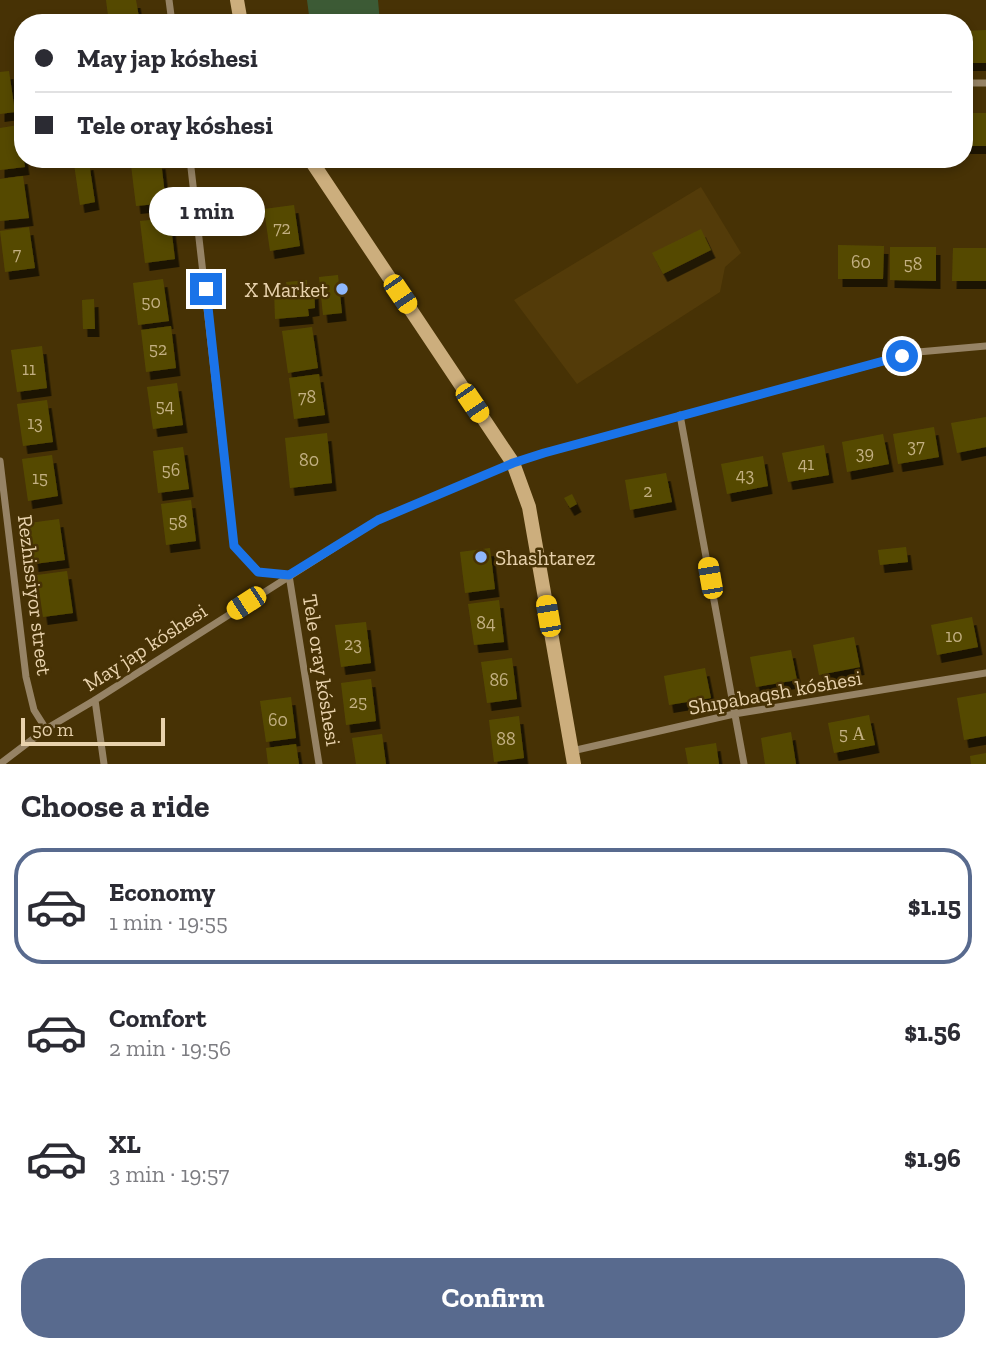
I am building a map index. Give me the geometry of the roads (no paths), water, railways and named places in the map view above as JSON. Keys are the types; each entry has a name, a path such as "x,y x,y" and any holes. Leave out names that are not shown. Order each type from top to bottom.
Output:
{"street":[{"name":"Tele oray kóshesi","path":"191,168 234,546 258,572 289,575 319,764"},
{"path":"316,168 513,463 529,507 573,758"},
{"name":"May jap kóshesi","path":"0,764 46,729 378,520 513,463 918,352 986,346"},
{"path":"681,415 744,764"},
{"name":"Rezhissiyor street","path":"0,461 26,677 34,710 46,729"},
{"name":"Shıpabaqsh kóshesi","path":"573,758 734,714 986,673"},
{"path":"95,700 104,764"}],"place":[{"name":"X Market","path":"342,289"},
{"name":"Shashtarez","path":"481,557"}]}
